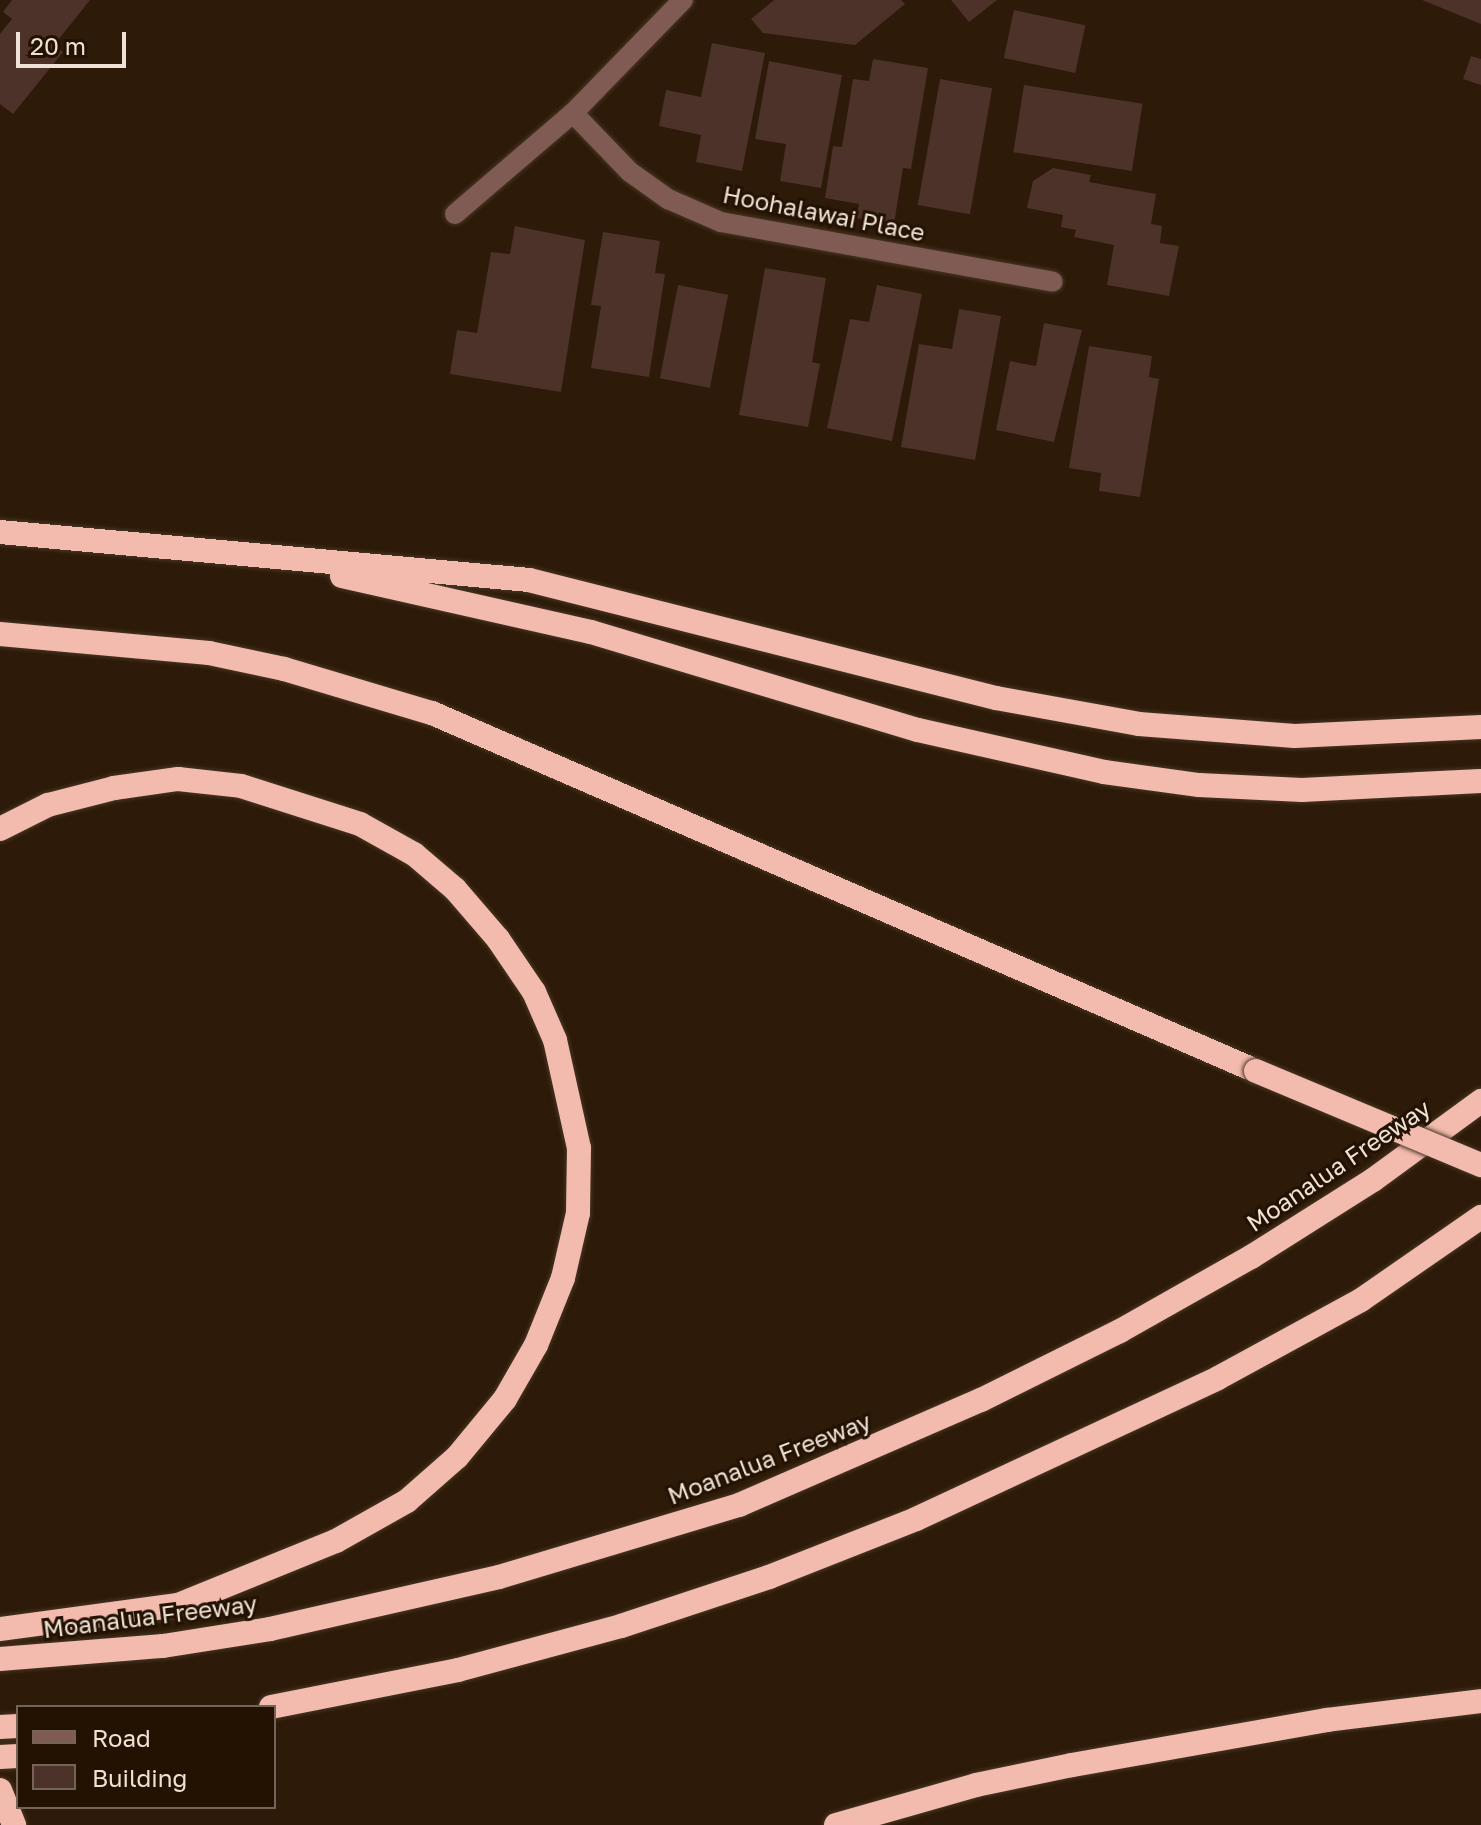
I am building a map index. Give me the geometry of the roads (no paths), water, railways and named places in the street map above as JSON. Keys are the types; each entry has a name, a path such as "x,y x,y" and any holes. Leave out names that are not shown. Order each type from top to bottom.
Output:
{"highway":[{"path":"0,532 529,580 1073,715 1295,736 1481,727"},
{"path":"198,549 394,586 591,632 918,730 1078,767 1199,785 1302,790 1481,781"},
{"path":"0,634 133,642 209,653 344,685 432,713 1256,1071 1481,1165"},
{"path":"0,829 48,805 114,788 178,779 241,786 360,824 414,854 455,889 498,939 534,992 555,1040 579,1148 572,1239 563,1278 536,1345 505,1399 457,1457 407,1501 336,1541 178,1605 4,1629"},
{"name":"Moanalua Freeway","path":"0,1659 163,1646 368,1609 608,1547 739,1505 981,1400 1120,1331 1251,1257 1373,1180 1481,1101"},
{"path":"1361,1300 1481,1217"},
{"path":"276,1716 458,1670 769,1577 916,1519 1192,1391 1361,1300 1481,1227"},
{"path":"276,1706 458,1670"},
{"path":"836,1825 976,1785 1072,1765 1327,1720 1481,1701"},
{"path":"0,1790 14,1825"}],"street":[{"path":"455,214 573,113 683,0"},
{"name":"Hoohalawai Place","path":"573,113 630,172 668,199 721,222 1053,282"}]}
